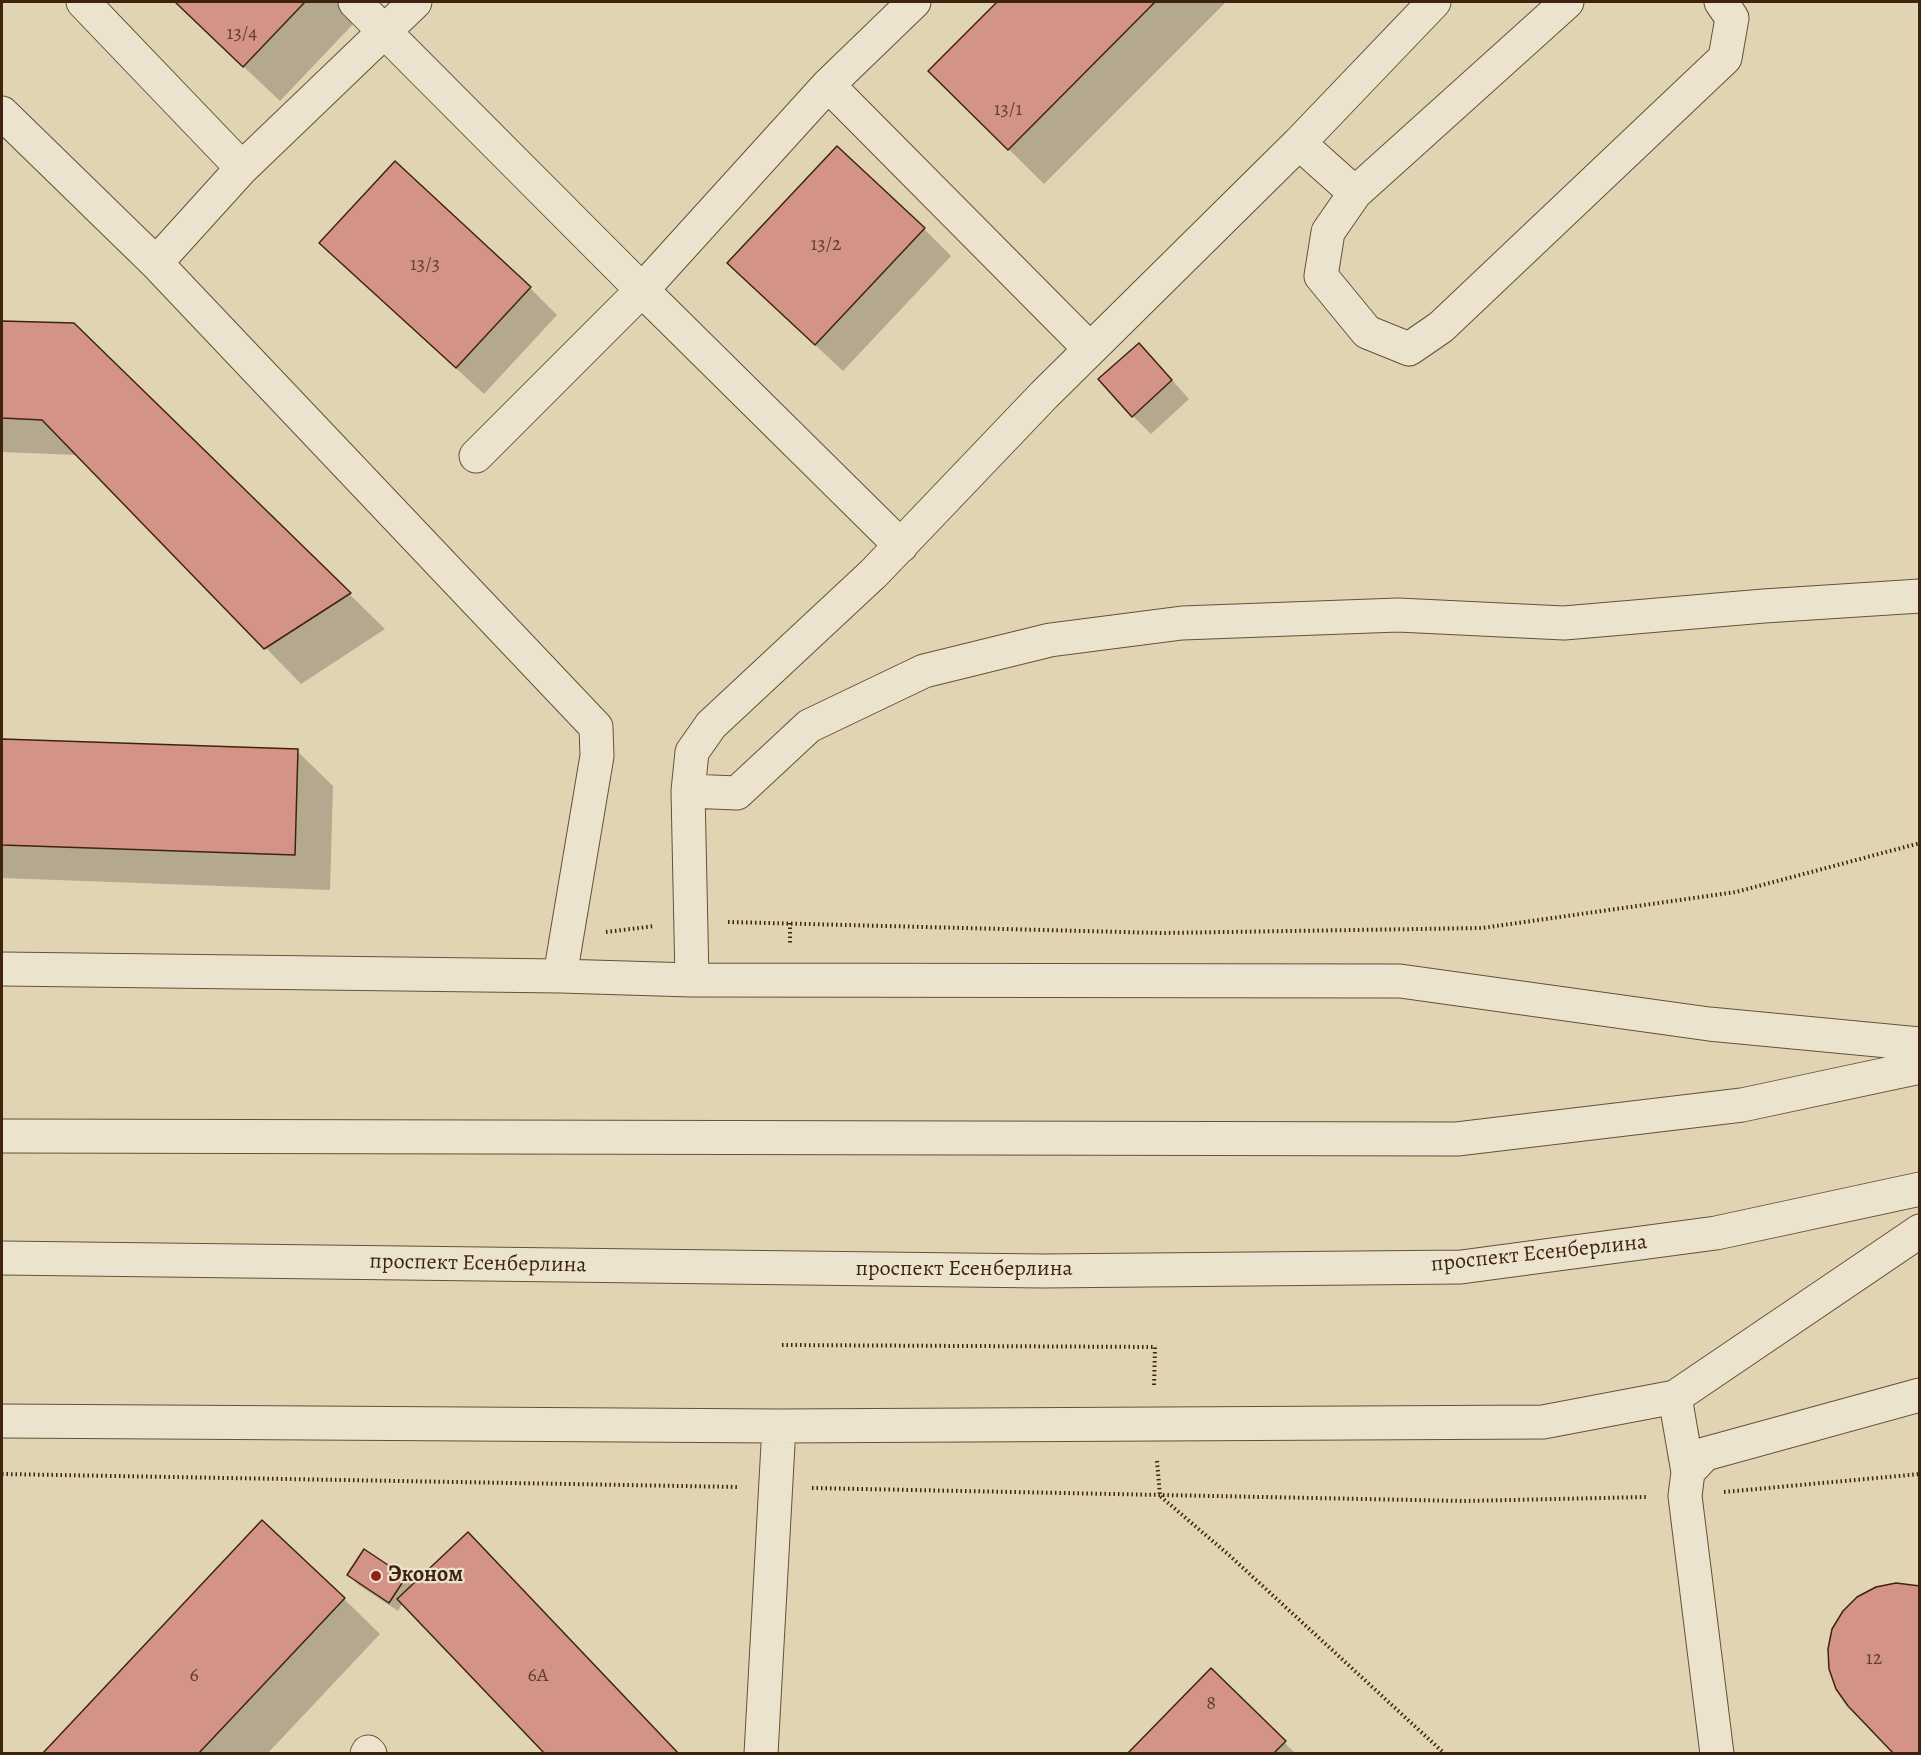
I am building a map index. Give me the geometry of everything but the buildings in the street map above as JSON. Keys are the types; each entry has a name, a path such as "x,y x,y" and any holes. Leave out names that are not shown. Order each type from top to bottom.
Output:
{"street":[{"path":"82,2 242,168"},
{"path":"355,2 901,546"},
{"path":"156,263 242,168 415,2"},
{"path":"476,456 642,290 828,85 914,2"},
{"path":"692,980 688,791 692,752 711,725 901,546 1044,395 1299,143 1434,2"},
{"path":"1567,2 1355,193 1328,232 1321,276 1367,332 1409,349 1441,327 1725,58 1732,18 1721,2"},
{"path":"828,85 1090,349"},
{"path":"2,113 156,263 596,727 597,756 560,976"},
{"path":"1299,143 1355,193"},
{"path":"688,791 737,793 809,726 924,671 1050,640 1182,624 1398,615 1564,623 1764,606 1920,596"},
{"path":"2,969 560,976 692,980 1400,981 1709,1024 1920,1044"},
{"path":"2,1136 1457,1139 1742,1105 1920,1067"},
{"name":"проспект Есенберлина","path":"2,1258 1043,1271 1461,1267 1716,1233 1920,1189"},
{"path":"2,1421 779,1426 1543,1422 1675,1397 1920,1231"},
{"path":"1686,1484 1705,1454 1920,1395"},
{"path":"1675,1397 1717,1754"},
{"path":"761,1754 779,1426"}],"path":[{"path":"566,937 691,922 1162,933 1482,928 1737,892 1920,843"},
{"path":"782,1345 1155,1347 1153,1424"},
{"path":"2,1474 1464,1501 1686,1484 1920,1474"},
{"path":"1160,1496 1238,1563 1445,1754"}],"place":[{"name":"Эконом","path":"376,1576"}]}
